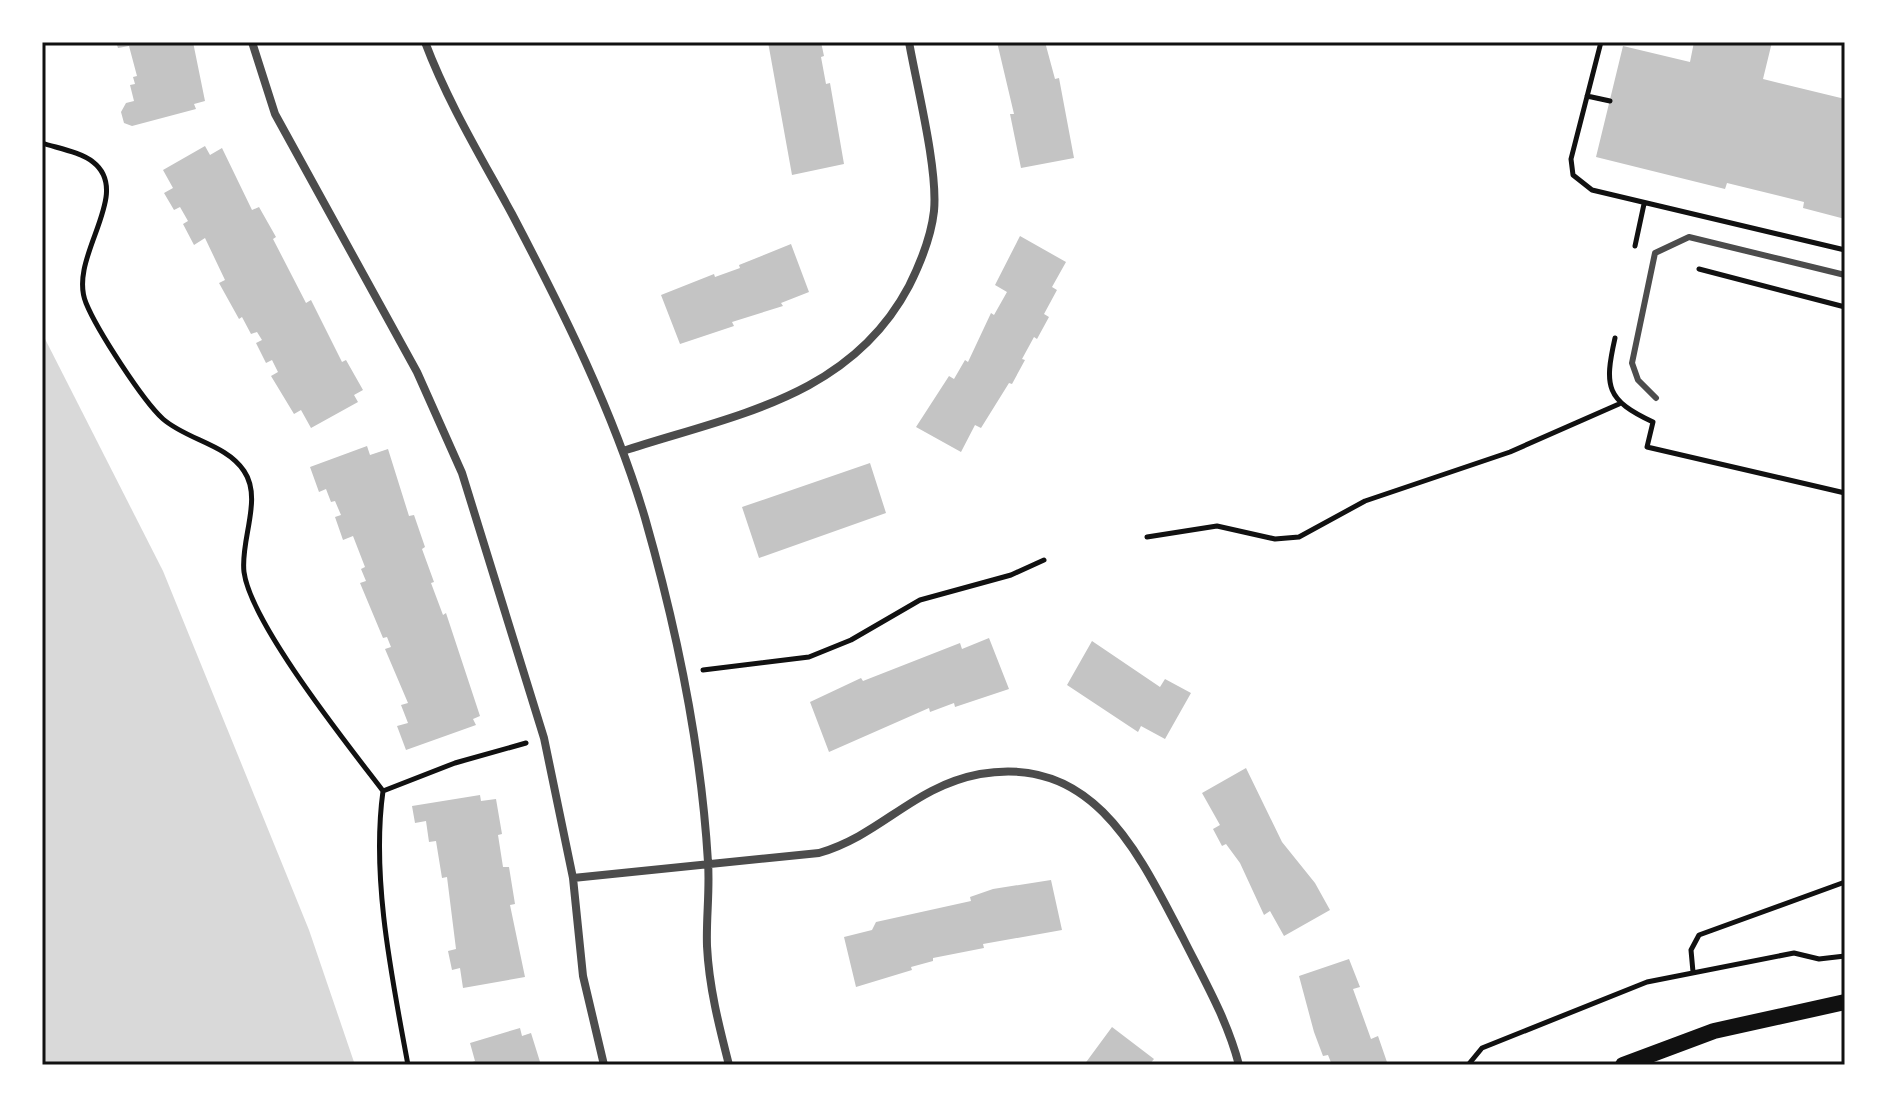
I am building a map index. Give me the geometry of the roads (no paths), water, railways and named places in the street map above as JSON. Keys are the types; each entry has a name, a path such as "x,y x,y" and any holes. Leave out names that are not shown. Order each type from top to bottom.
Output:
{"main road":[{"path":"1623,1065 1714,1031 1845,1002"}],"street":[{"path":"252,42 275,114 417,372 452,447 544,738 573,878 583,976 604,1065"},
{"path":"425,42 443,89 512,215 623,451 668,603 684,673 709,864 707,947 717,1018 729,1065"},
{"path":"623,451 800,391 844,365 867,346 897,309 922,261 934,209 909,42"},
{"path":"573,878 819,853 851,843 910,801 937,787 980,774 1019,771 1062,781 1099,807 1131,842 1229,1027 1239,1065"}],"lane":[{"path":"1656,398 1638,380 1632,363 1655,253 1668,244 1689,237 1845,275"}]}
